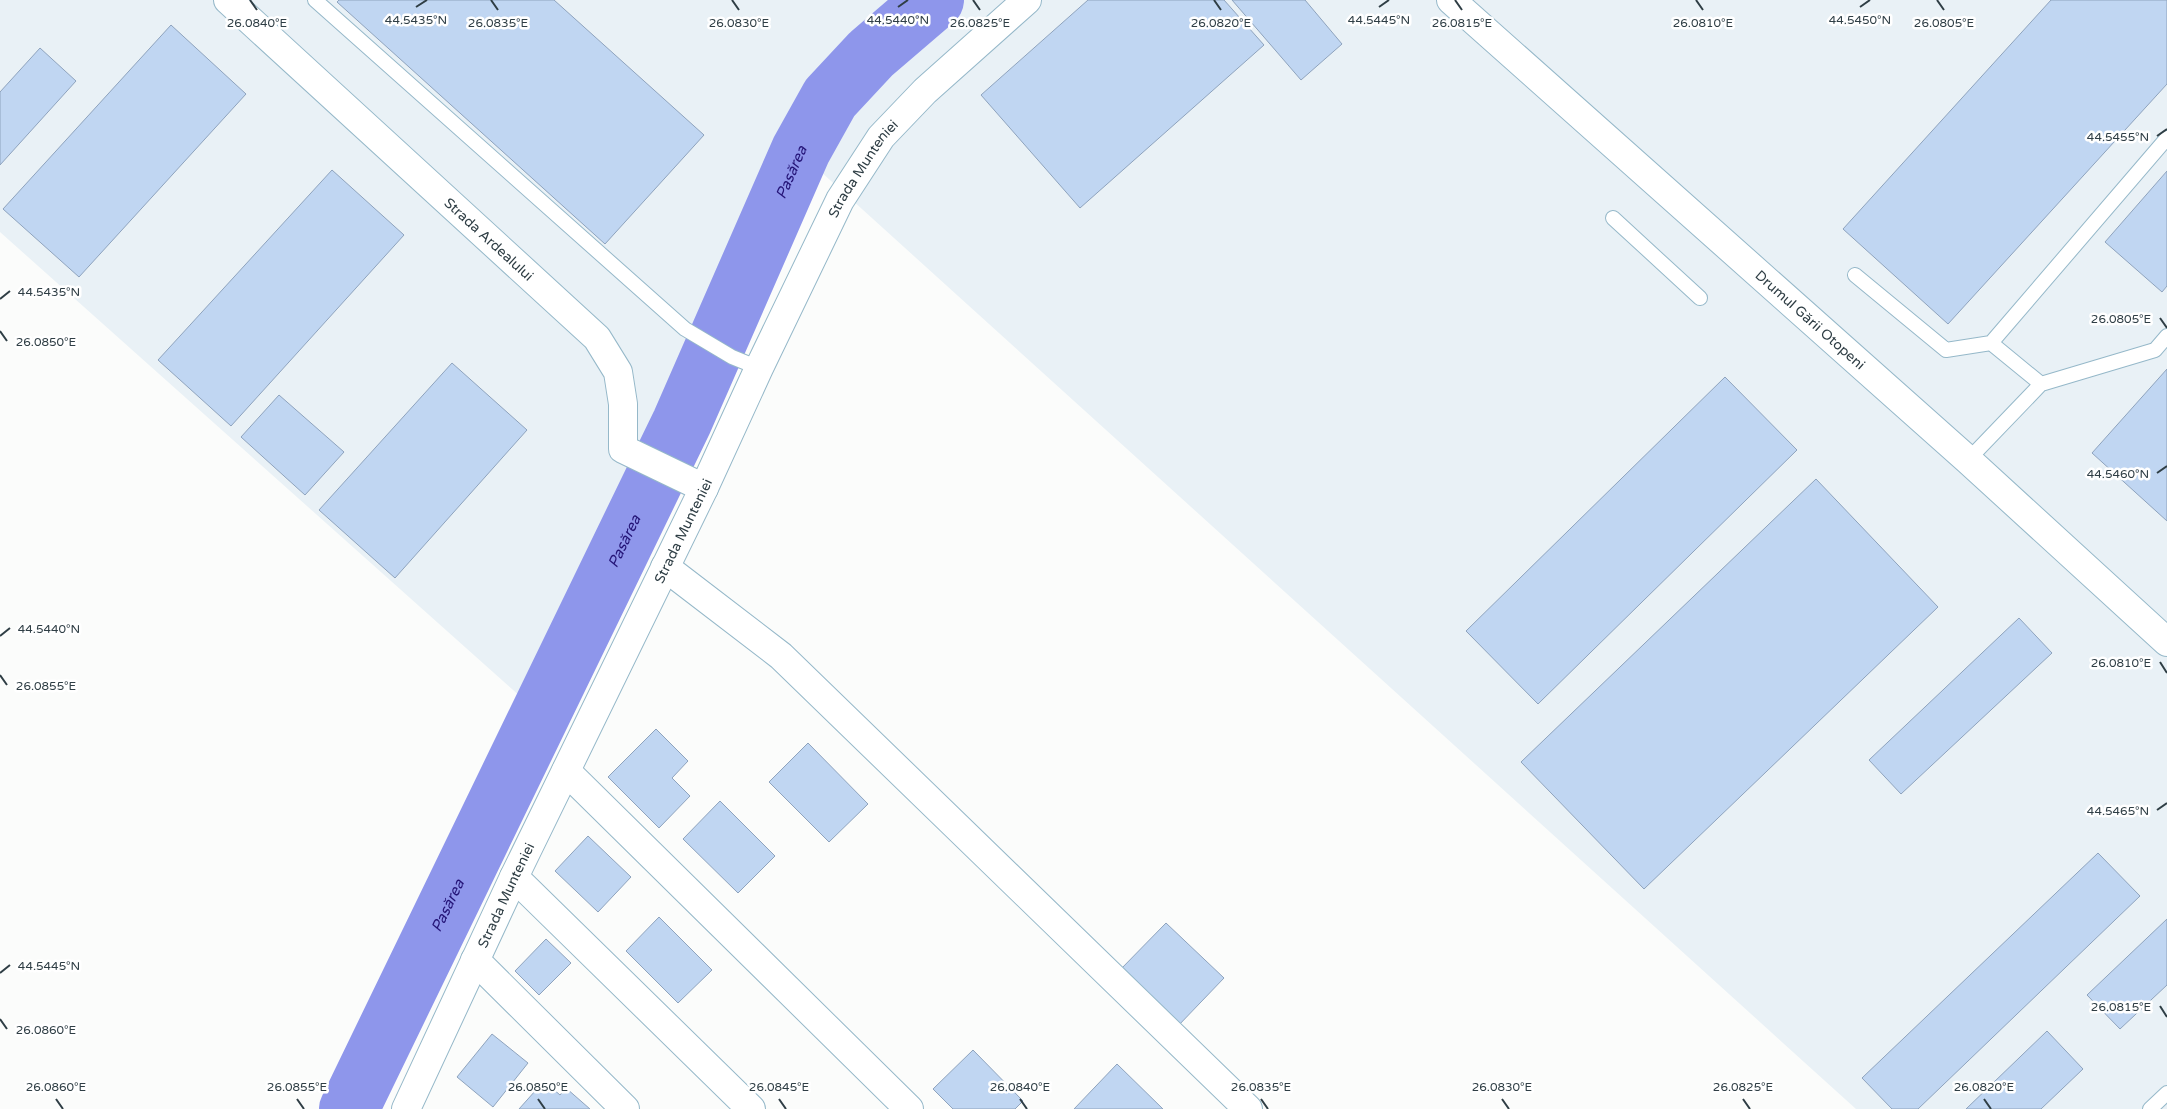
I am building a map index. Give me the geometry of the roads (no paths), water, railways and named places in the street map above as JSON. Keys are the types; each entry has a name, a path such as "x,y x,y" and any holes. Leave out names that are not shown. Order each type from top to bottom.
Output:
{"street":[{"name":"Strada Ardealului","path":"228,0 597,338 618,372 623,404 624,449 694,484"},
{"name":"Strada Munteniei","path":"406,1109 514,877 665,567 694,484 758,368 840,200 881,137 925,91 1027,0"},
{"name":"Drumul Gării Otopeni","path":"1451,0 1968,460 2167,642"},
{"path":"665,567 781,656 1248,1109"},
{"path":"566,771 909,1109"},
{"path":"514,877 751,1109"},
{"path":"476,960 625,1109"}],"lane":[{"path":"315,0 685,329 732,357 758,368"},
{"path":"1855,275 1946,350 1991,343 2167,138"},
{"path":"1613,218 1700,298"},
{"path":"1968,460 2041,384 2155,350 2167,336"},
{"path":"1991,343 2041,384"},
{"path":"2150,1109 2167,1093"}],"waterway":[{"name":"Pasărea","path":"349,1109 682,422 801,150 830,98 871,54 934,0"}]}
